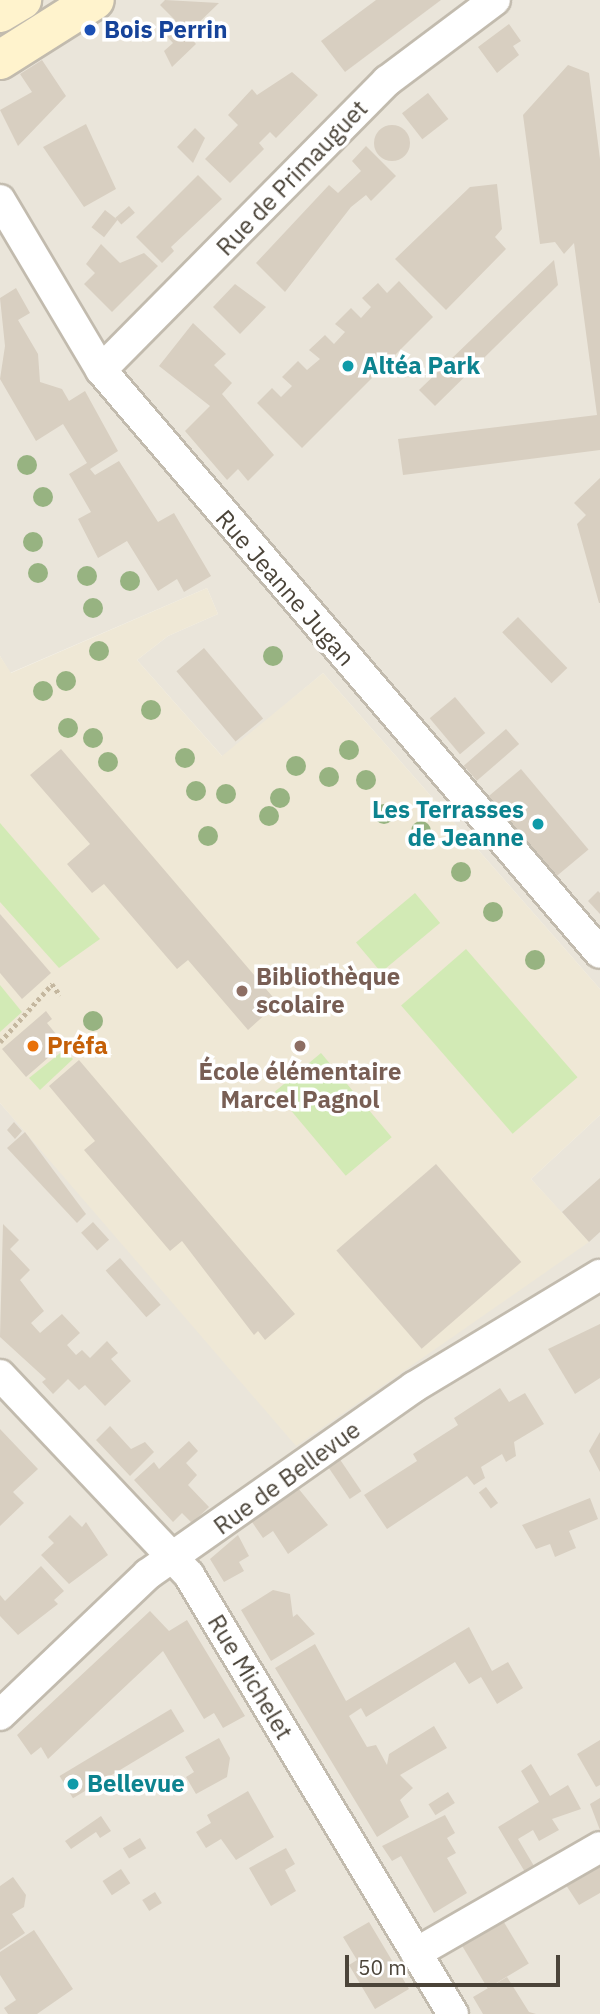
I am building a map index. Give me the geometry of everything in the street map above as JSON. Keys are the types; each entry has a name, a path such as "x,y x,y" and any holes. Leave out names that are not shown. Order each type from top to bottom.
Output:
{"main road":[{"path":"0,13 22,0"},
{"path":"0,60 95,0"}],"street":[{"name":"Rue de Primauguet","path":"101,370 387,81 495,0"},
{"name":"Rue Jeanne Jugan","path":"0,200 101,370 600,953"},
{"name":"Rue de Bellevue","path":"0,1715 172,1557 414,1387 600,1275"},
{"name":"Rue Michelet","path":"0,1375 189,1575 453,2014"},
{"path":"415,1953 600,1847"}],"path":[{"path":"0,1042 52,984 60,995"}],"shaded area":[{"path":"0,0 600,0 600,989 323,673 223,757 137,660 168,636 218,614 207,588 10,673 0,656"},
{"name":"École élémentaire Marcel Pagnol","path":"207,588 218,614 168,636 137,660 222,756 323,673 600,989 600,1115 531,1179 589,1242 296,1446 0,1103 0,656 11,673"},
{"path":"0,1103 59,1170 588,1242 531,1179 600,1115 600,2014 0,2014"}],"green space":[{"path":"0,823 100,939 59,968 0,902"},
{"path":"415,893 440,923 381,972 356,942"},
{"path":"466,949 578,1077 513,1134 401,1005"},
{"path":"0,985 22,1012 0,1032"},
{"path":"64,1050 73,1059 40,1090 29,1078"},
{"path":"321,1053 392,1137 346,1176 275,1092"}],"building":[{"path":"165,0 219,3 187,34 196,44 172,67 164,51 173,43 162,31 175,20 160,5"},
{"path":"376,0 441,0 345,72 321,41"},
{"path":"509,24 521,41 513,46 519,55 497,73 478,47"},
{"path":"42,60 66,96 18,146 0,110 32,92 20,74"},
{"path":"568,65 589,73 600,159 600,450 403,475 398,439 597,415 574,243 564,254 555,242 540,244 523,115"},
{"path":"292,72 318,95 276,138 270,132 259,143 264,149 230,183 205,159 238,125 228,115 252,89 257,95"},
{"path":"428,93 448,119 422,139 402,113"},
{"path":"86,124 116,189 84,207 43,147"},
{"path":"392,125 405,130 410,143 405,156 392,161 379,156 374,143 379,130"},
{"path":"195,128 205,138 193,163 177,147"},
{"path":"366,146 396,176 371,201 366,195 351,207 285,292 256,263 329,185 338,193 361,171 352,161"},
{"path":"198,175 222,199 171,247 174,251 162,263 136,237"},
{"name":"Altéa Park","path":"497,184 502,229 495,237 506,249 446,310 395,259 470,187"},
{"path":"129,206 135,213 121,225 115,218"},
{"path":"105,210 118,220 104,237 91,227"},
{"path":"101,244 120,263 144,253 158,266 112,312 84,284 95,273 86,264"},
{"path":"554,260 558,285 435,406 419,390"},
{"name":"Altéa Park","path":"399,281 433,317 302,448 257,403 272,388 281,397 292,386 282,377 298,361 307,370 320,359 309,350 325,335 334,344 345,332 335,324 351,308 361,318 371,307 362,298 378,283 387,293"},
{"path":"235,284 266,307 240,334 213,307"},
{"path":"16,288 30,313 18,320 38,354 40,382 62,389 69,401 85,391 118,451 90,469 95,475 119,461 158,522 174,513 211,576 184,592 177,579 158,591 127,541 98,558 78,519 91,512 69,474 87,463 63,424 36,441 0,379 5,346 0,298"},
{"path":"193,323 226,354 214,365 232,383 222,394 274,455 248,481 238,469 227,480 185,431 210,406 159,366"},
{"path":"600,478 599,603 577,524 586,515 574,503"},
{"path":"518,617 567,668 551,683 502,632"},
{"path":"204,648 263,718 236,742 176,671"},
{"path":"455,697 485,733 460,754 430,718"},
{"path":"506,729 519,744 477,781 464,766"},
{"path":"61,749 278,1003 248,1030 188,960 177,969 104,884 92,893 67,864 90,844 30,775"},
{"name":"Les Terrasses de Jeanne","path":"521,769 588,849 554,878 487,798"},
{"path":"598,891 600,893 600,914 588,901"},
{"path":"0,914 51,973 22,999 0,973"},
{"name":"Préfa","path":"46,1011 52,1019 47,1023 64,1044 26,1077 2,1049"},
{"path":"79,1060 295,1314 265,1340 258,1331 254,1335 182,1241 170,1251 84,1150 95,1141 49,1086"},
{"path":"14,1122 22,1131 15,1139 7,1130"},
{"path":"25,1132 86,1214 77,1223 7,1148"},
{"path":"436,1164 521,1262 422,1349 336,1251"},
{"path":"600,1178 600,1232 589,1242 562,1212"},
{"path":"93,1222 109,1240 97,1251 81,1233"},
{"path":"3,1224 19,1240 10,1249 30,1270 20,1280 44,1311 31,1323 40,1333 62,1314 80,1333 67,1345 76,1355 82,1350 90,1358 107,1341 118,1353 111,1359 131,1381 105,1406 85,1385 79,1390 68,1379 53,1394 42,1382 46,1379 0,1337"},
{"path":"120,1258 161,1305 146,1317 106,1270"},
{"path":"600,1324 600,1378 575,1394 548,1349"},
{"path":"500,1388 509,1402 525,1393 544,1424 514,1442 516,1456 506,1462 502,1454 481,1467 485,1478 474,1485 467,1476 387,1529 364,1495 417,1461 413,1454 458,1425 454,1418"},
{"path":"110,1426 131,1449 145,1442 154,1452 130,1476 96,1440"},
{"path":"0,1429 38,1469 13,1492 24,1503 0,1526"},
{"path":"600,1432 600,1472 589,1451"},
{"path":"189,1441 198,1451 186,1463 197,1475 188,1485 209,1507 192,1523 182,1513 173,1522 134,1480 154,1462 159,1469"},
{"path":"339,1458 361,1491 350,1499 327,1466"},
{"path":"486,1487 498,1503 491,1508 479,1492"},
{"path":"298,1488 328,1525 288,1554 273,1531 263,1538 252,1522"},
{"path":"590,1498 598,1519 569,1531 576,1548 555,1557 550,1544 536,1549 522,1525"},
{"path":"70,1515 82,1527 86,1522 108,1555 69,1584 41,1555 54,1543 48,1537"},
{"path":"238,1535 249,1556 239,1562 244,1571 224,1582 210,1559"},
{"path":"41,1566 64,1591 54,1600 58,1604 18,1635 0,1616 0,1595 5,1601"},
{"path":"273,1590 290,1594 293,1617 297,1614 315,1634 271,1661 241,1610"},
{"path":"150,1611 169,1631 187,1620 245,1716 223,1728 214,1713 204,1719 163,1651 48,1759 41,1747 31,1755 17,1735"},
{"path":"469,1627 492,1671 508,1662 523,1688 497,1704 481,1677 469,1684 455,1662 366,1717 361,1708 349,1716 367,1747 376,1745 387,1765 389,1754 434,1726 447,1748 400,1775 413,1788 400,1800 409,1817 377,1837 275,1668 315,1644 346,1701"},
{"path":"171,1709 184,1731 73,1798 60,1776"},
{"path":"219,1738 230,1758 227,1777 196,1794 186,1777 194,1772 185,1757"},
{"path":"600,1740 600,1785 596,1787 577,1754"},
{"path":"531,1764 550,1796 568,1785 581,1809 552,1819 559,1830 539,1841 533,1830 518,1839 534,1866 525,1872 498,1827 539,1802 521,1771"},
{"path":"248,1791 274,1837 236,1860 221,1839 206,1848 196,1832 211,1823 207,1815"},
{"path":"448,1792 455,1803 435,1815 428,1804"},
{"path":"600,1798 600,1830 590,1804"},
{"path":"445,1815 455,1833 447,1838 456,1853 447,1858 467,1893 434,1913 401,1856 392,1861 382,1846"},
{"path":"101,1816 111,1831 100,1838 96,1832 71,1849 65,1841"},
{"path":"140,1838 146,1848 129,1859 123,1848"},
{"path":"286,1848 295,1864 285,1870 296,1891 271,1906 249,1868"},
{"path":"600,1861 600,1893 579,1905 564,1882"},
{"path":"121,1869 130,1883 112,1895 103,1881"},
{"path":"13,1877 26,1895 24,1907 12,1914 25,1933 0,1950 0,1886"},
{"path":"155,1892 162,1903 149,1911 142,1900"},
{"path":"502,1919 529,1964 488,1988 461,1944"},
{"path":"369,1922 409,1989 375,2009 349,1965 357,1960 343,1937"},
{"path":"34,1930 73,1989 37,2014 8,2014 4,2008 16,2000 0,1975 0,1952"},
{"path":"507,1977 529,2012 536,2014 483,2014 473,1997"}],"place":[{"name":"Bois Perrin","path":"90,30"},
{"name":"Altéa Park","path":"348,366"},
{"name":"Les Terrasses de Jeanne","path":"538,824"},
{"name":"Bibliothèque scolaire","path":"242,991"},
{"name":"Préfa","path":"33,1046"},
{"name":"École élémentaire Marcel Pagnol","path":"300,1046"},
{"name":"Bellevue","path":"73,1784"}]}
